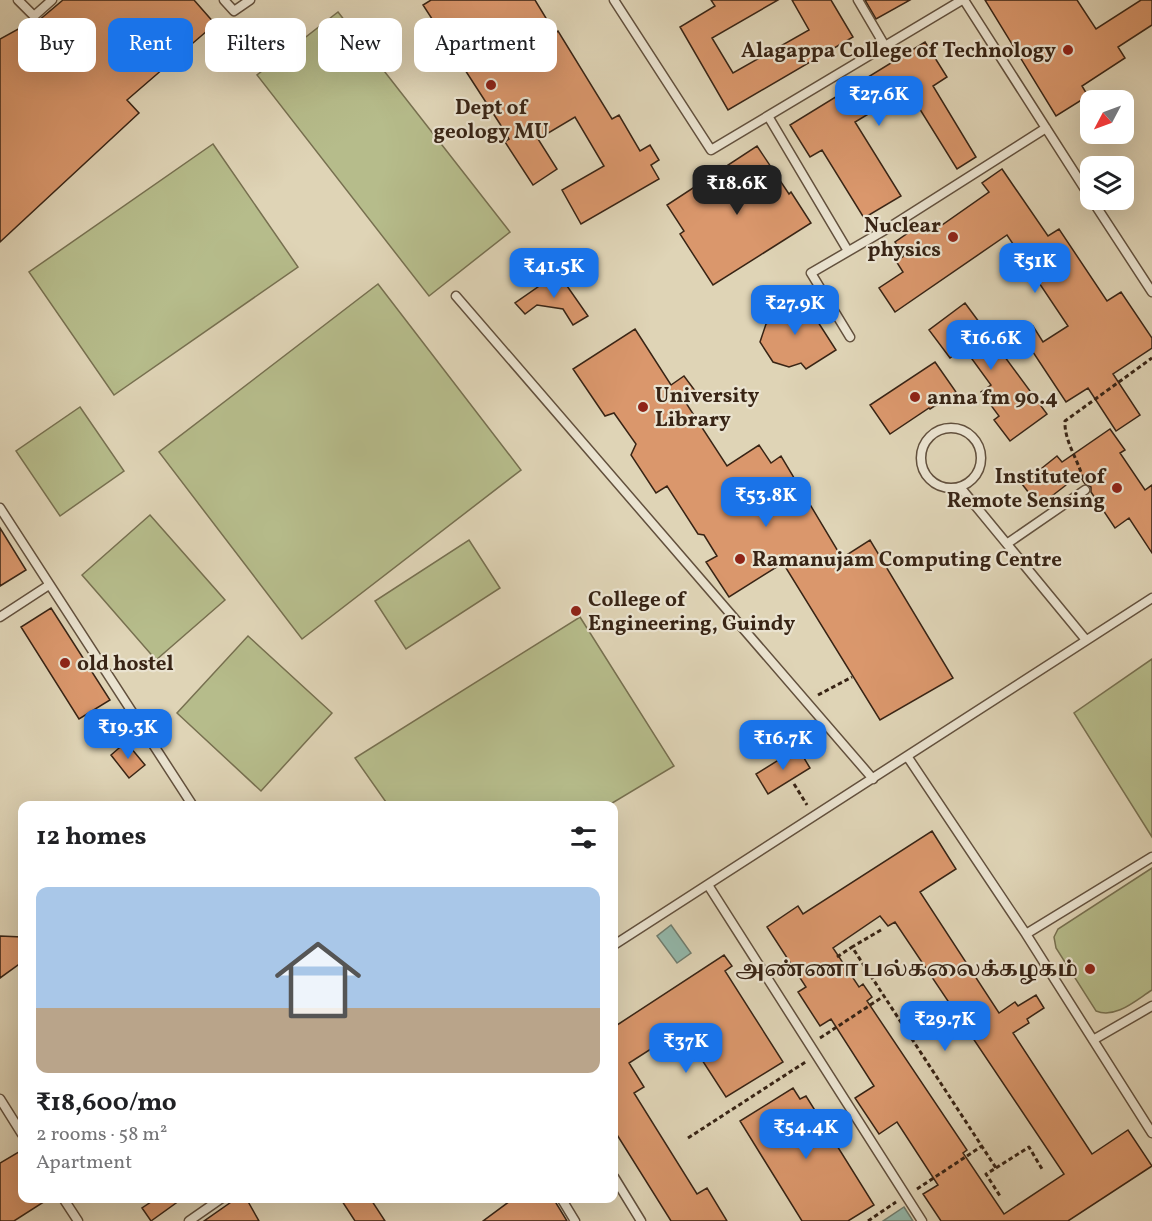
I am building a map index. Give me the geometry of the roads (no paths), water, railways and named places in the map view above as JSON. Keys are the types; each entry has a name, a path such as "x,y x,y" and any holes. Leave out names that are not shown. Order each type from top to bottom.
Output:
{"lane":[{"path":"18,0 34,16 52,0"},
{"path":"224,0 234,11 250,0"},
{"path":"614,0 711,150 963,0 1080,181"},
{"path":"858,0 885,46"},
{"path":"768,116 848,251"},
{"path":"850,337 811,273 1046,128"},
{"path":"1099,210 1152,292"},
{"path":"456,296 873,779"},
{"path":"944,428 961,429 972,436 979,448 980,467 972,479 960,487 945,488 936,484 924,472 920,457 923,446 929,437 944,428"},
{"path":"960,487 1086,640"},
{"path":"1008,543 1085,490"},
{"path":"0,508 190,801"},
{"path":"0,617 50,585"},
{"path":"618,942 1152,598"},
{"path":"908,756 1026,934 1152,1133"},
{"path":"1026,934 1152,857"},
{"path":"708,885 922,1221"},
{"path":"1093,1040 1152,1006"},
{"path":"0,1099 18,1128"},
{"path":"618,1184 641,1221"},
{"path":"66,1203 78,1221"},
{"path":"189,1221 215,1203"},
{"path":"564,1203 575,1221"}],"water":[{"path":"671,925 691,953 677,963 657,936"},
{"path":"904,1207 913,1221 883,1221"}],"place":[{"name":"Alagappa College of Technology","path":"1068,50"},
{"name":"Dept of geology MU","path":"491,85"},
{"name":"Nuclear physics","path":"953,237"},
{"name":"anna fm 90.4","path":"915,397"},
{"name":"University Library","path":"643,407"},
{"name":"Institute of Remote Sensing","path":"1117,488"},
{"name":"Ramanujam Computing Centre","path":"740,559"},
{"name":"College of Engineering, Guindy","path":"576,611"},
{"name":"old hostel","path":"65,663"},
{"name":"அண்ணா பல்கலைக்கழகம்","path":"1090,969"}]}
